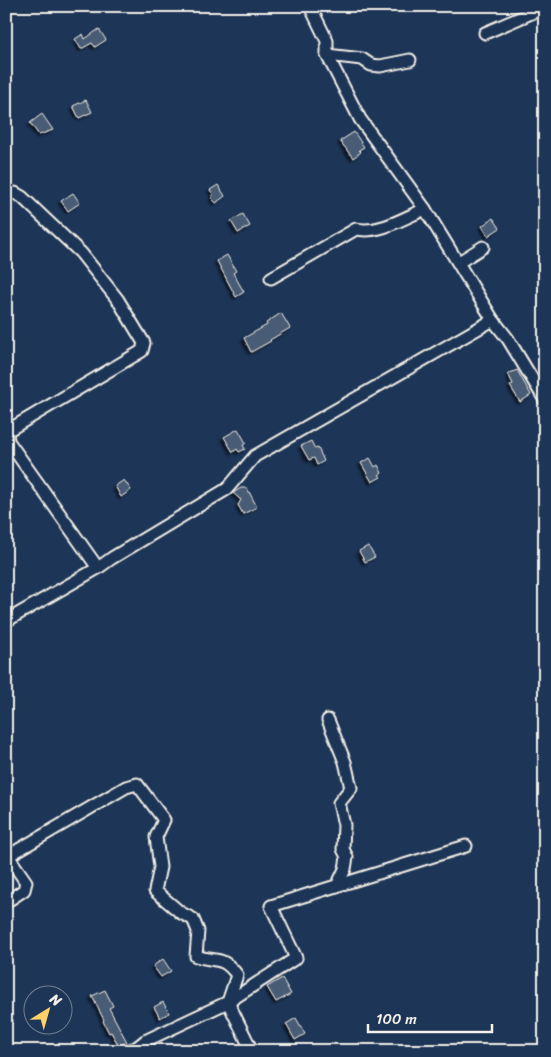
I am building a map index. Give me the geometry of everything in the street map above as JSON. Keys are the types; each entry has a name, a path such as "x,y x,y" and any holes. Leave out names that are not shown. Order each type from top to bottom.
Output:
{"street":[{"path":"310,6 327,42 328,55 360,119 425,209 545,400"},
{"path":"485,34 545,7"},
{"path":"328,55 362,59 371,65 380,66 410,60"},
{"path":"6,195 15,193 22,197 81,253 118,300 144,343 142,352 7,431 8,441 98,568"},
{"path":"271,278 356,229 366,231 385,226 425,209"},
{"path":"458,262 483,247"},
{"path":"6,620 98,568 227,488 255,456 493,320"},
{"path":"328,720 345,762 351,788 339,803 344,825 343,849 346,858 345,869 337,886"},
{"path":"6,902 24,890 26,882 7,855 126,786 137,784 164,820 156,837 160,867 155,891 181,914 193,919 198,931 196,956 209,961 221,960 229,964 237,975 228,1002 252,1051"},
{"path":"126,1051 144,1046 228,1002 296,958 271,906 466,846"}],"building":[{"path":"99,29 106,40 95,47 92,43 81,49 75,39 83,34 85,39"},
{"path":"86,100 92,112 79,118 73,106"},
{"path":"42,114 53,130 39,135 30,123"},
{"path":"354,132 364,147 353,158 340,141"},
{"path":"218,185 225,196 216,203 212,199 213,194 210,190"},
{"path":"73,193 80,203 68,211 61,201"},
{"path":"243,214 250,226 238,233 231,221"},
{"path":"493,218 500,228 488,236 482,226"},
{"path":"227,255 236,271 233,273 244,292 236,297 217,261"},
{"path":"281,313 290,328 251,352 244,338 267,325 266,323"},
{"path":"517,370 531,395 520,402 510,386 513,384 508,374"},
{"path":"238,429 246,443 243,445 245,449 239,452 237,449 233,452 224,437"},
{"path":"311,441 315,449 318,448 324,461 317,465 314,458 309,460 301,446"},
{"path":"370,458 375,467 378,465 382,473 379,475 381,477 372,482 361,463"},
{"path":"124,480 131,490 121,497 115,486"},
{"path":"241,488 247,488 257,507 243,514 238,505 241,500 233,493"},
{"path":"368,546 375,557 365,562 359,551"},
{"path":"163,959 171,971 161,977 153,966"},
{"path":"282,978 291,994 276,1002 267,987"},
{"path":"105,990 113,1006 109,1008 127,1042 119,1046 111,1032 109,1033 92,996"},
{"path":"163,1002 169,1013 160,1018 154,1007"},
{"path":"296,1018 305,1034 295,1040 286,1024"}]}
